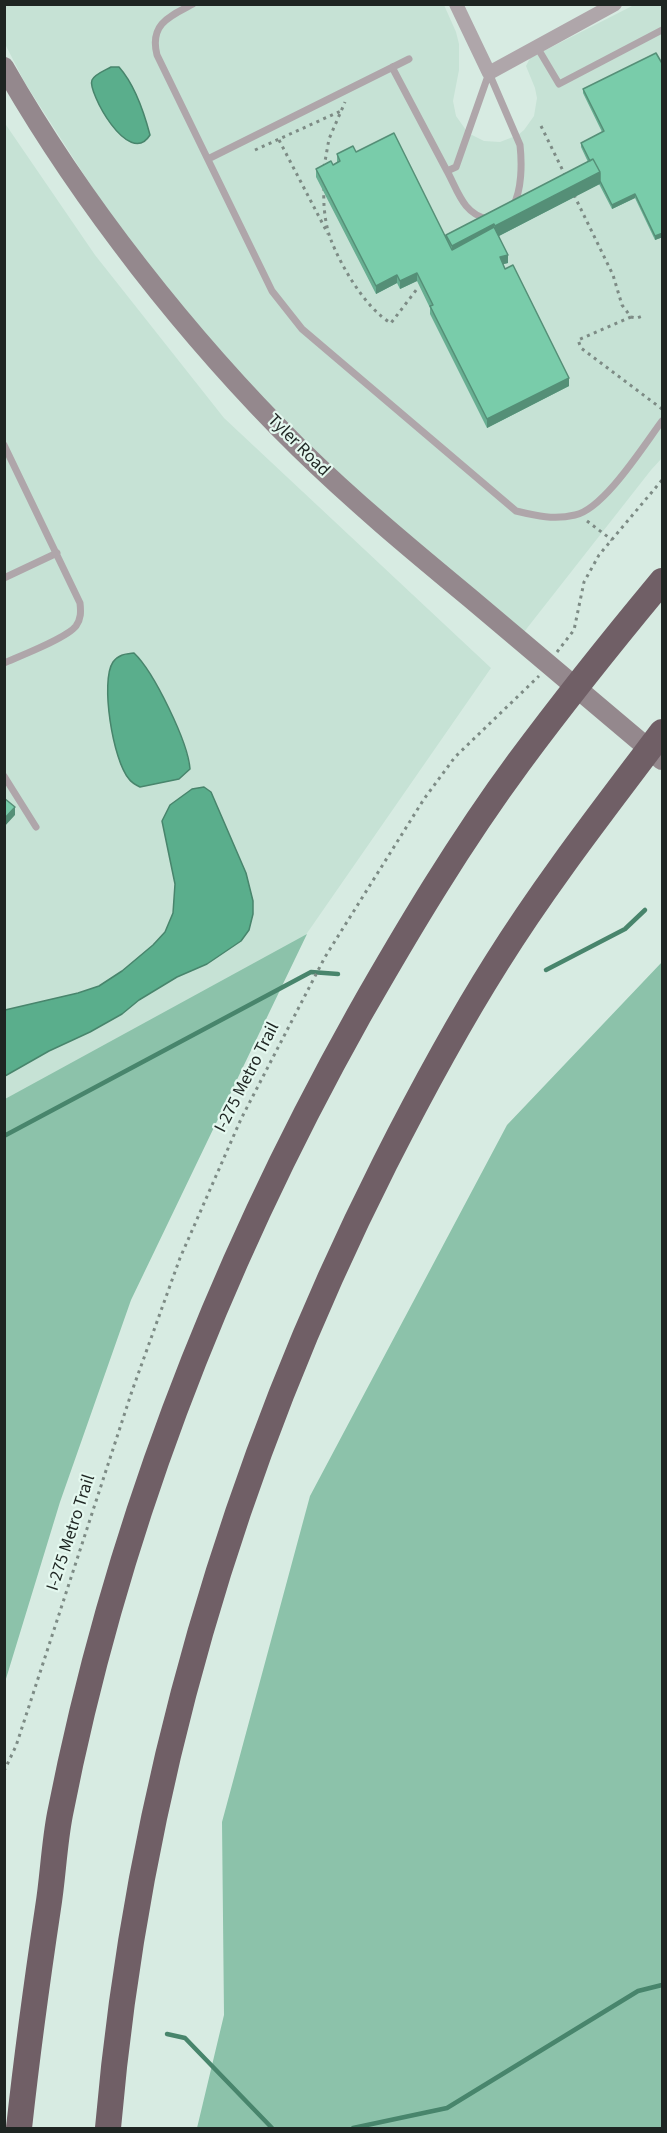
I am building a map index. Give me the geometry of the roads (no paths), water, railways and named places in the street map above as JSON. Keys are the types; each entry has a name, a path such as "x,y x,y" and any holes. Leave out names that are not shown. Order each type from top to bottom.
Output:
{"highway":[{"path":"19,2128 36,1980 49,1905 59,1819 79,1729 125,1556 166,1434 212,1314 279,1167 334,1061 417,917 473,828 519,762 617,635 663,581"},
{"path":"108,2128 133,1931 148,1845 166,1763 211,1595 237,1513 274,1411 302,1341 360,1214 457,1027 545,889 663,732"}],"street":[{"path":"456,4 489,73 615,4"},
{"name":"Tyler Road","path":"4,67 41,126 120,240 205,348 254,402 348,494 663,760"}],"lane":[{"path":"193,4 171,15 162,23 156,34 155,48 272,291 303,329 516,511 544,518 578,515 604,498 663,422"},
{"path":"537,47 559,84 663,30"},
{"path":"208,159 409,58"},
{"path":"392,66 466,209 481,218 493,219"},
{"path":"447,171 456,167 489,73"},
{"path":"489,73 520,145 517,198 506,213"},
{"path":"4,445 80,603 80,618 73,629 4,663"},
{"path":"4,578 57,553"},
{"path":"4,776 36,827"}],"waterway":[{"path":"546,970 625,929 645,910"},
{"path":"4,1136 311,972 338,974"},
{"path":"353,2128 447,2108 638,1991 662,1985"},
{"path":"167,2034 185,2038 272,2128"}]}
